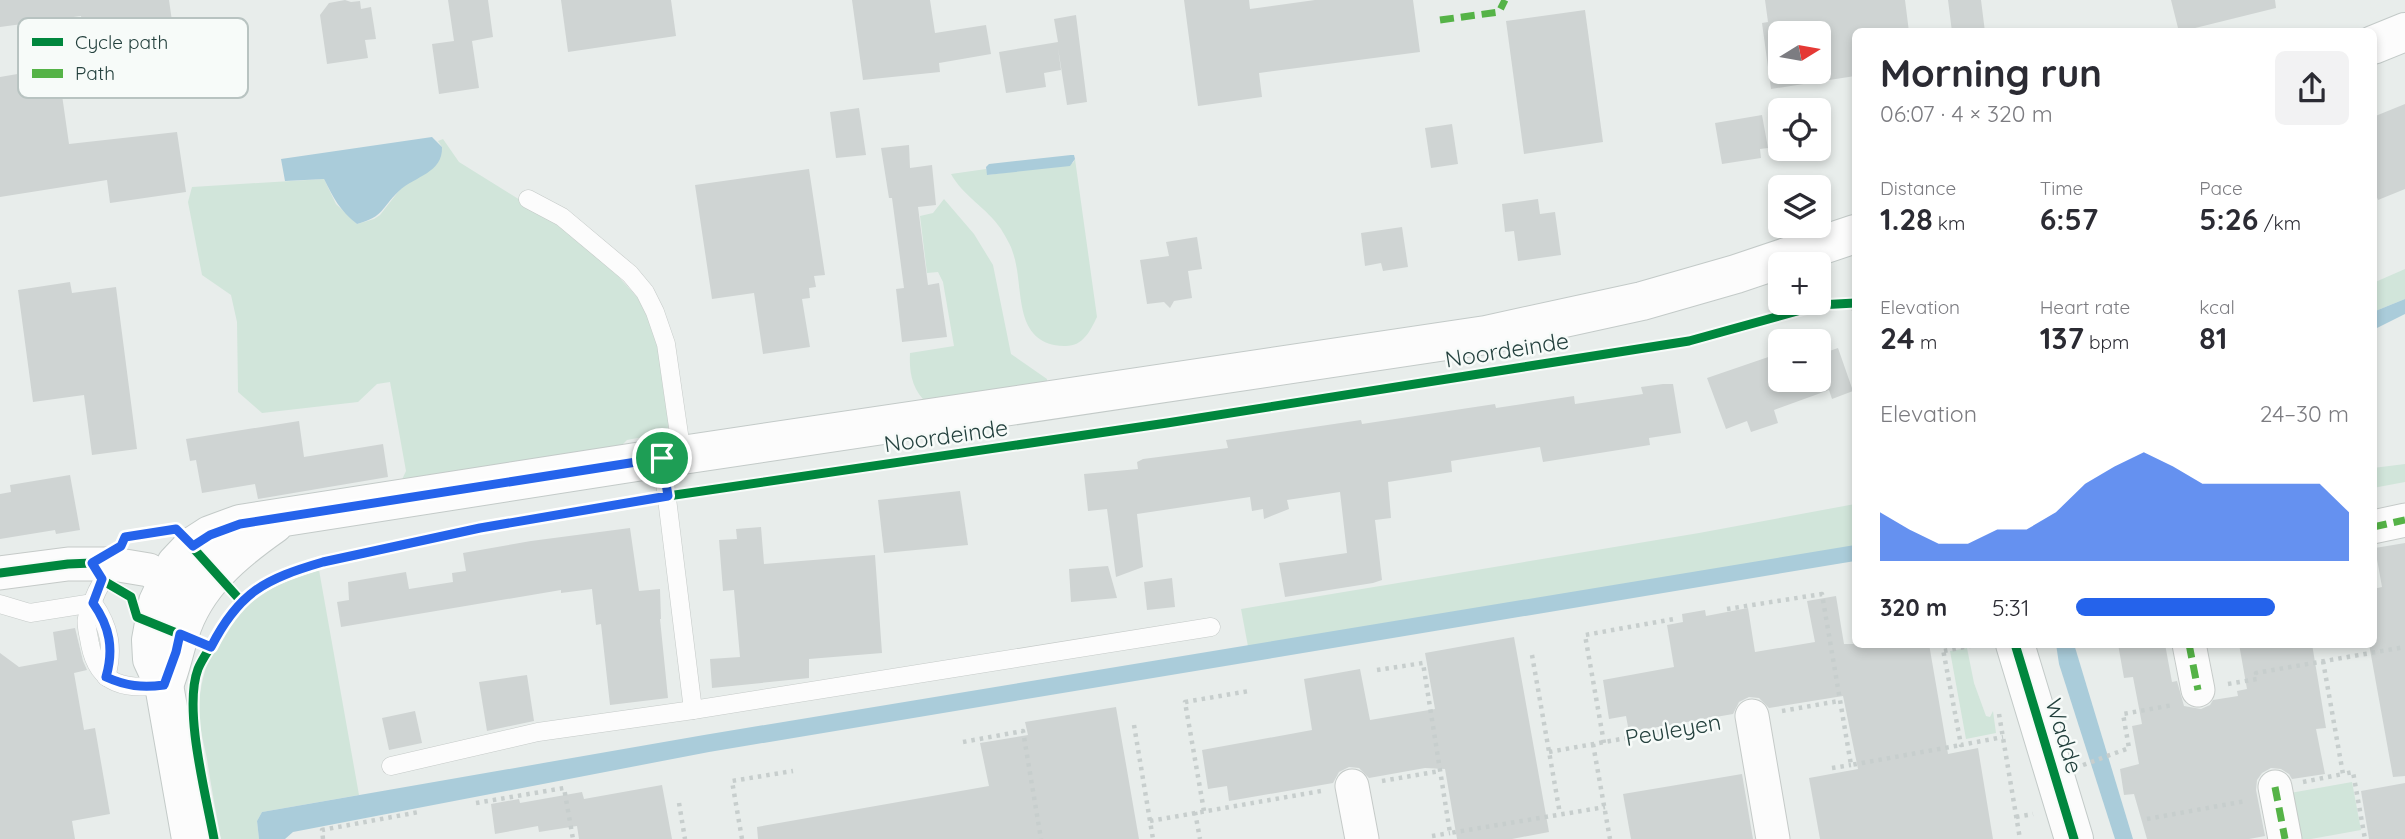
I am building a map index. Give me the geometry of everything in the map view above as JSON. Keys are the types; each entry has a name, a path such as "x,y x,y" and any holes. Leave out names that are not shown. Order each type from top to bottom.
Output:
{"main road":[{"path":"2377,44 2405,32"},
{"name":"Noordeinde","path":"191,839 164,685 152,659 151,640 158,602 181,590 176,564 193,546 210,535 240,524 1486,335 1642,301 1736,274 1852,235"},
{"path":"1831,265 1852,259"},
{"name":"Noordeinde","path":"1642,301 1727,291 1768,282"},
{"name":"Wadde","path":"2016,648 2074,839"}],"street":[{"path":"2377,526 2405,520"},
{"path":"0,573 68,564 113,564 149,570 181,590"},
{"path":"2190,648 2197,694"},
{"name":"Peuleyen","path":"1752,716 1773,839"},
{"path":"1352,786 1362,839"},
{"path":"2275,787 2285,839"}],"lane":[{"path":"528,199 562,217 630,274 645,292 666,344 677,456 693,710"},
{"path":"113,564 102,579 86,620 94,662 106,677 124,685 146,688 164,685"},
{"path":"0,604 30,613 93,603"},
{"path":"391,766 538,732 693,710 1211,627"}],"path":[{"path":"1727,609 1822,594 1851,765"},
{"path":"1604,743 1585,635 1674,619"},
{"path":"2076,767 2129,748 2123,714 2257,679 2256,673 2405,647"},
{"path":"1956,648 1944,650 1961,745"},
{"path":"1532,655 1560,814"},
{"path":"2323,662 2343,774 2353,772 2365,839"},
{"path":"1377,670 1423,663 1450,833"},
{"path":"1204,811 1185,702 1249,691"},
{"path":"1997,704 2020,839"},
{"path":"1134,725 1153,839"},
{"path":"963,741 1023,731 1041,839"},
{"path":"1832,768 2003,737"},
{"path":"742,839 732,781 793,771"},
{"path":"1150,821 1440,771"},
{"path":"476,803 564,788 573,839"},
{"path":"679,803 685,839"},
{"path":"1432,836 1605,807"},
{"path":"1195,812 1200,839"},
{"path":"323,839 322,830 419,813"}],"green space":[{"path":"443,139 459,162 554,221 618,276 637,297 648,317 659,350 669,426 665,433 627,440 618,449 400,484 406,471 390,382 377,384 358,402 262,413 238,392 237,322 231,295 202,275 188,202 192,187 324,179 336,204 357,224 380,215 398,192 442,147 438,141"},
{"path":"1075,159 1097,317 1081,341 1064,346 1047,343 1035,335 1028,325 1009,244 1001,229 951,174 986,169 988,175 1073,163"},
{"path":"944,199 974,234 993,265 1011,354 1047,379 1047,386 928,404 915,387 910,353 954,346 943,282 938,272 927,273 920,216 933,213"},
{"path":"2405,269 2405,299 2377,310 2377,281"},
{"path":"2405,464 2405,482 2377,487 2377,468"},
{"path":"1852,505 1852,554 1250,657 1241,609 1699,533"},
{"path":"319,570 359,795 262,812 257,821 259,839 221,839 199,717 202,685 209,661 219,639 251,603 294,578"},
{"path":"1967,648 1974,683 1986,716 1990,717 1993,711 1996,733 1966,739 1950,651"},
{"path":"2352,782 2361,830 2311,839 2293,839 2285,794"}],"water":[{"path":"432,137 442,147 438,163 399,191 378,215 357,224 341,209 324,179 285,181 281,159"},
{"path":"1074,155 1075,159 1070,166 987,175 986,167 989,164"},
{"path":"2405,299 2405,314 2377,328 2377,310"},
{"path":"1852,545 1852,562 709,752 293,832 285,839 259,839 257,821 262,812 704,735"},
{"path":"2057,648 2075,648 2133,839 2115,839 2059,664"}],"building":[{"path":"0,0 169,0 172,18 18,18 18,25 0,27"},
{"path":"448,0 488,0 493,37 472,41 479,88 439,94 432,44 454,41"},
{"path":"561,0 671,0 676,36 568,52"},
{"path":"852,0 930,0 935,33 986,25 991,54 939,63 940,72 863,80"},
{"path":"1184,0 1249,0 1250,9 1315,0 1413,0 1420,52 1259,73 1262,97 1198,106"},
{"path":"1765,0 1905,0 1908,28 1852,28 1852,76 1831,80 1831,21 1768,22"},
{"path":"1948,0 1981,0 1984,28 1952,28"},
{"path":"2171,0 2275,0 2276,8 2195,28 2178,28"},
{"path":"360,1 361,9 371,7 376,39 365,40 368,58 327,64 320,15 329,3"},
{"path":"1585,10 1603,142 1524,154 1506,21"},
{"path":"1076,15 1087,102 1067,105 1058,48 1061,70 1044,73 1046,87 1006,93 999,52 1058,42 1054,19"},
{"path":"1768,22 1768,67 1762,23"},
{"path":"18,74 18,98 62,98 69,144 177,132 186,192 110,203 107,180 0,197 0,77"},
{"path":"1770,84 1803,84 1771,89"},
{"path":"2405,104 2405,189 2378,200 2377,197 2377,115"},
{"path":"859,108 866,155 836,158 830,112"},
{"path":"1762,115 1768,148 1760,149 1761,158 1722,164 1715,123"},
{"path":"1452,124 1458,164 1431,168 1425,128"},
{"path":"909,145 910,168 932,165 936,205 918,207 928,285 939,283 947,337 902,342 896,289 904,288 892,198 889,198 881,148"},
{"path":"809,169 825,275 814,276 816,287 809,288 810,298 802,299 810,347 763,354 754,293 712,299 695,185"},
{"path":"1538,199 1540,214 1555,212 1561,255 1518,261 1514,231 1505,232 1502,204"},
{"path":"1402,227 1408,267 1383,271 1381,263 1365,266 1361,233"},
{"path":"1197,237 1202,269 1188,271 1192,298 1174,301 1170,308 1164,302 1147,304 1140,260 1169,256 1166,242"},
{"path":"70,282 72,293 116,287 137,449 92,455 84,395 33,402 18,290"},
{"path":"1838,348 1852,391 1832,399 1830,392 1831,350"},
{"path":"1768,357 1768,392 1824,392 1774,410 1778,423 1751,432 1747,421 1726,429 1707,378"},
{"path":"1673,384 1681,433 1649,438 1650,445 1543,462 1540,447 1451,461 1452,472 1388,482 1391,518 1375,520 1382,580 1373,583 1285,597 1279,563 1347,553 1340,492 1287,500 1289,509 1264,519 1263,509 1252,511 1250,497 1137,514 1143,567 1116,577 1107,509 1088,511 1084,474 1138,469 1137,462 1143,459 1228,448 1226,440 1361,420 1362,424 1495,404 1496,408 1574,396 1575,404 1643,394 1641,387"},
{"path":"299,421 304,457 383,444 388,477 258,499 255,484 202,493 196,460 190,461 186,439"},
{"path":"70,475 80,530 56,534 55,530 0,539 0,494 11,492 10,485"},
{"path":"960,491 968,545 884,553 878,500"},
{"path":"761,527 764,564 875,555 882,653 809,659 809,678 712,688 710,659 740,657 734,590 723,591 719,540 737,539 736,529"},
{"path":"630,528 639,591 660,589 660,619 668,698 610,705 601,624 596,625 592,589 561,593 561,590 341,627 337,602 349,600 348,582 406,572 409,589 453,582 452,573 466,571 463,553"},
{"path":"2405,543 2405,776 2393,777 2370,648 2377,648 2377,588 2382,587 2377,548"},
{"path":"1108,566 1117,598 1071,602 1069,569"},
{"path":"1172,578 1175,607 1147,610 1144,582"},
{"path":"1836,596 1844,644 1852,644 1852,648 1930,648 1948,754 1978,748 1993,839 1820,839 1809,778 1858,769 1843,696 1769,708 1759,698 1749,697 1739,702 1733,714 1629,732 1626,716 1609,719 1603,680 1674,667 1667,625 1683,622 1682,614 1705,610 1706,616 1748,608 1755,652 1815,642 1807,601"},
{"path":"75,628 87,670 74,673 84,730 95,728 110,814 72,821 75,839 0,839 0,653 19,667 57,660 53,632"},
{"path":"1514,637 1549,832 1512,839 1457,839 1445,769 1425,768 1369,778 1359,768 1349,767 1339,772 1333,783 1229,801 1227,786 1208,789 1202,750 1312,730 1304,679 1360,669 1370,720 1435,709 1425,653"},
{"path":"2119,648 2166,648 2172,682 2177,681 2184,706 2201,709 2210,705 2213,700 2238,696 2237,691 2247,689 2240,648 2313,648 2326,728 2316,729 2325,774 2292,779 2281,769 2271,768 2262,773 2257,780 2256,790 2265,836 2249,839 2147,839 2134,794 2124,795 2120,769 2139,764 2132,726 2142,724 2133,677 2124,678"},
{"path":"527,675 534,721 487,731 479,682"},
{"path":"1116,707 1139,839 758,839 757,827 989,786 980,743 1028,735 1025,722"},
{"path":"415,711 422,743 389,750 382,718"},
{"path":"1742,774 1753,839 1631,839 1623,794"},
{"path":"2405,783 2405,839 2369,839 2361,791"},
{"path":"662,785 672,839 579,839 577,826 539,832 538,826 495,834 491,804 519,799 520,803 582,792 584,799"}],"marked path":[{"path":"1440,20 1499,12 1505,0"},
{"path":"2377,526 2405,520"},
{"path":"2190,648 2198,690"},
{"path":"2275,787 2285,839"}],"cycle path":[{"path":"214,839 194,729 194,686 198,669 224,624 246,598 259,588 304,568 480,528 668,496 1167,423 1689,341 1819,305 1852,303"},
{"path":"0,573 92,563 121,546 125,537 176,529 241,601"},
{"path":"92,563 102,580 131,597 137,617 211,647"},
{"path":"2016,648 2074,839"}],"route":[{"path":"662,458 668,496 480,528 298,569 267,581 241,601 224,621 211,647 180,634 164,685 146,688 124,685 106,677 112,657 105,620 93,603 102,579 92,563 121,546 125,537 176,529 193,546 210,535 240,524 662,458"}]}
